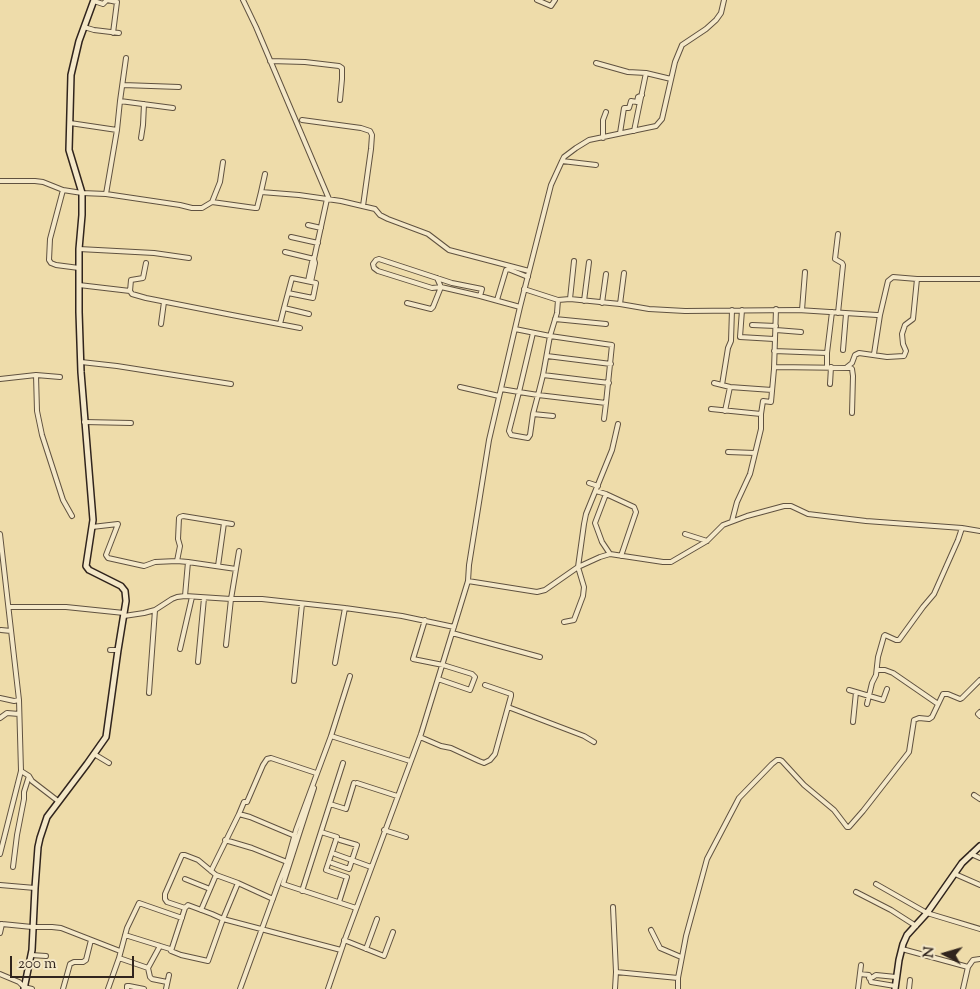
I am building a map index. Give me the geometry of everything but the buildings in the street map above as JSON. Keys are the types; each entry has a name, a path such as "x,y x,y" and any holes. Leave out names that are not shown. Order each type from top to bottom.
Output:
{"street":[{"path":"24,988 31,955 40,838 47,817 107,736 126,601 125,591 121,586 89,570 86,566 93,520 84,422 79,312 79,249 82,193 69,150 71,75 79,41 94,1 103,4 107,0 117,2 113,33"},
{"path":"243,0 328,199 310,282"},
{"path":"537,0 551,6 555,0"},
{"path":"328,989 384,830 420,737 468,581 489,440 551,185 562,161 576,148 589,140 656,126 662,119 675,62 682,45 716,20 721,12 724,0"},
{"path":"84,27 118,33"},
{"path":"106,194 117,130 126,58"},
{"path":"270,62 305,62 339,66 342,68 340,100"},
{"path":"596,63 628,72 646,73 671,79"},
{"path":"634,131 646,73"},
{"path":"123,85 179,87"},
{"path":"620,133 624,108 629,108 631,101 637,102 638,97 642,95"},
{"path":"120,101 172,108"},
{"path":"141,138 144,104"},
{"path":"603,138 603,120 606,112"},
{"path":"302,120 361,128 370,131 372,135 371,149 363,206"},
{"path":"70,123 117,130"},
{"path":"562,161 596,165"},
{"path":"0,181 35,181 63,190 106,194 202,208 212,202 220,182 223,162"},
{"path":"212,202 257,208 265,174"},
{"path":"63,190 50,239 49,260 56,265 79,268"},
{"path":"261,192 328,199 375,209 380,215 388,219 428,234 449,250 529,271"},
{"path":"308,225 321,228"},
{"path":"838,234 835,259 843,265 838,313"},
{"path":"291,237 318,243"},
{"path":"79,249 154,253 189,258"},
{"path":"285,252 314,259"},
{"path":"480,296 482,289 452,283 379,259 374,264 374,268 378,272 432,288 442,286 520,307"},
{"path":"570,299 574,261"},
{"path":"584,301 588,262"},
{"path":"130,291 131,280 143,278 146,263"},
{"path":"496,300 506,270 508,269 528,277"},
{"path":"802,310 805,272"},
{"path":"620,304 624,273"},
{"path":"602,303 606,274"},
{"path":"874,354 880,315 889,279 893,277 980,279"},
{"path":"280,324 284,308 288,293 292,278 316,283 313,298 288,293"},
{"path":"437,278 442,286"},
{"path":"847,367 852,363 855,355 862,353 887,356 902,356 905,354 902,334 905,325 913,319 918,279"},
{"path":"79,285 130,291 139,297 300,328"},
{"path":"407,303 431,308 442,286"},
{"path":"524,290 558,300 570,299 620,304 650,310 776,309 880,315"},
{"path":"533,333 510,433 528,438 558,300"},
{"path":"162,324 164,302"},
{"path":"284,308 310,314"},
{"path":"732,521 737,502 750,474 761,429 763,401 771,402 776,309"},
{"path":"722,385 728,348 731,341 732,310"},
{"path":"742,310 740,337 774,339"},
{"path":"830,384 827,353 832,312"},
{"path":"843,350 846,314"},
{"path":"555,319 606,324"},
{"path":"752,325 801,332"},
{"path":"515,329 612,345 604,418"},
{"path":"774,351 827,353"},
{"path":"547,356 611,364"},
{"path":"81,362 231,384"},
{"path":"774,366 851,368 852,413"},
{"path":"0,379 36,375 60,377"},
{"path":"36,375 37,411 42,435 64,500 72,516"},
{"path":"543,375 609,383"},
{"path":"714,383 772,390"},
{"path":"725,411 730,386"},
{"path":"460,387 499,396"},
{"path":"501,389 606,403"},
{"path":"711,409 761,414"},
{"path":"533,414 553,416"},
{"path":"84,422 131,423"},
{"path":"564,622 574,620 583,596 584,587 578,567 586,514 612,450 618,424"},
{"path":"728,452 755,453"},
{"path":"588,483 636,509 621,556"},
{"path":"606,494 595,523 602,542 610,554"},
{"path":"468,581 537,592 545,590 578,567 610,554 671,562 706,541 723,525 747,516 787,506 808,514 980,531"},
{"path":"177,561 180,546 178,539 180,517 232,524"},
{"path":"218,566 224,523"},
{"path":"92,527 118,524 106,555 108,558 144,566 155,562 177,561 236,569"},
{"path":"867,704 877,670 880,645 884,636 899,640 934,594 962,528"},
{"path":"0,534 2,577 9,607 19,700 21,771 0,854"},
{"path":"685,534 706,541"},
{"path":"226,645 239,551"},
{"path":"185,596 188,562"},
{"path":"9,607 66,608 124,614 144,613 155,610 172,599 185,596 262,599 346,608 425,620 454,627"},
{"path":"180,649 192,597"},
{"path":"198,662 204,598"},
{"path":"294,681 302,604"},
{"path":"335,663 346,608"},
{"path":"148,693 155,610"},
{"path":"425,620 413,659 443,665 475,676 470,690 438,679"},
{"path":"1,630 11,632"},
{"path":"452,634 540,657"},
{"path":"110,650 118,650"},
{"path":"877,670 885,670 938,704"},
{"path":"240,989 287,862 350,676"},
{"path":"678,989 681,957 707,859 739,798 772,764 777,760 782,761 804,785 834,810 847,827 850,828 909,752 914,720 916,718 929,719 932,717 943,694 960,699 980,680"},
{"path":"420,737 484,762 490,760 495,754 512,696 485,685"},
{"path":"884,700 886,689"},
{"path":"848,690 888,701"},
{"path":"854,722 856,692"},
{"path":"0,698 14,701 19,700"},
{"path":"508,707 584,736 594,742"},
{"path":"0,718 6,712 19,714"},
{"path":"980,712 978,714 980,716"},
{"path":"330,736 410,761"},
{"path":"94,754 109,763"},
{"path":"211,871 267,759 271,758 316,773"},
{"path":"302,891 343,763"},
{"path":"21,771 58,801"},
{"path":"13,867 24,792 29,776"},
{"path":"330,804 346,809 356,782 397,796"},
{"path":"315,784 283,884 356,908"},
{"path":"974,795 980,799"},
{"path":"239,814 295,836"},
{"path":"384,830 406,837"},
{"path":"321,832 337,837 326,870 347,877 339,902"},
{"path":"225,840 287,862"},
{"path":"332,863 348,869 352,860 357,845 340,840"},
{"path":"860,974 869,975 871,982 895,987 902,949 907,936 927,913 962,863 980,846"},
{"path":"334,854 371,867"},
{"path":"971,854 980,858"},
{"path":"185,908 168,902 165,899 182,855 198,860 216,874 273,899"},
{"path":"201,910 216,874"},
{"path":"955,874 980,885"},
{"path":"185,879 210,890"},
{"path":"125,935 170,949 182,955 208,961 238,883"},
{"path":"876,884 927,913 980,929"},
{"path":"0,885 35,888"},
{"path":"856,892 891,910 916,926"},
{"path":"108,989 129,922 139,903 182,918"},
{"path":"171,951 185,908 188,905 223,920 341,950"},
{"path":"613,907 615,989"},
{"path":"366,949 377,919"},
{"path":"0,933 1,924 61,928 120,951"},
{"path":"651,930 661,949 681,957"},
{"path":"344,940 384,956 393,932"},
{"path":"63,989 70,964 86,960 91,940"},
{"path":"160,946 148,968 152,979 167,982"},
{"path":"902,949 968,967"},
{"path":"31,955 46,956"},
{"path":"119,958 148,968"},
{"path":"963,989 968,967 973,960 980,959"},
{"path":"858,989 861,965"},
{"path":"616,972 678,978"},
{"path":"0,974 19,982 24,988 32,989"},
{"path":"166,989 168,975"},
{"path":"869,978 876,975 896,977"},
{"path":"909,989 910,980"},
{"path":"127,989 128,986 144,989"}]}
